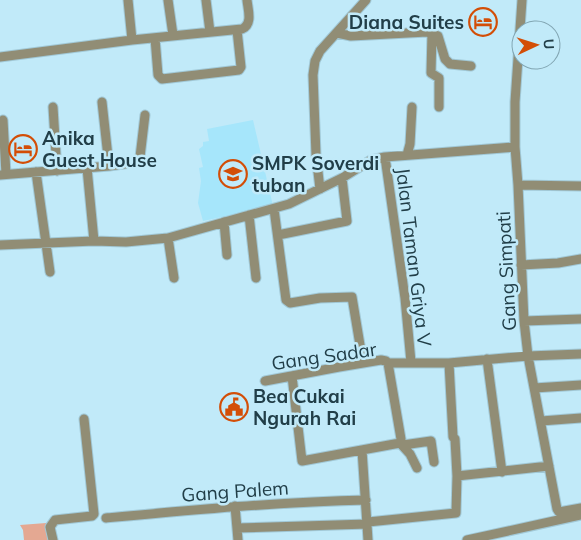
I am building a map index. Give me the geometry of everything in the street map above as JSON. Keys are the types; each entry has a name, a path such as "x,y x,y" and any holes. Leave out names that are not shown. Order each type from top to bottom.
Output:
{"street":[{"path":"128,0 132,40"},
{"path":"168,0 173,36"},
{"path":"206,0 210,32"},
{"path":"0,57 132,40 237,30 244,28 248,23 247,0"},
{"path":"320,189 316,154 314,67 320,51 366,0"},
{"name":"Gang Simpati","path":"522,0 515,102 515,147 524,321 528,356 556,509 559,512 574,515"},
{"path":"155,38 158,75 162,79 239,70 241,67 237,30"},
{"path":"337,33 350,36 432,33 438,36 445,59 450,64 471,66"},
{"path":"432,33 431,73 439,78 438,107"},
{"path":"102,102 109,166"},
{"path":"54,107 57,170"},
{"path":"407,155 410,144 412,107"},
{"path":"3,120 3,174 138,162 145,114"},
{"path":"0,245 94,241 126,242 168,238 274,209 342,178 371,160 407,155 515,147"},
{"name":"Jalan Taman Griya V","path":"385,157 405,298 411,362"},
{"path":"87,168 94,241"},
{"path":"36,172 44,243 50,272"},
{"path":"278,235 347,220 342,178"},
{"path":"518,185 581,186"},
{"path":"274,209 286,300 290,303 320,298 352,297 363,363"},
{"path":"249,215 256,278"},
{"path":"224,222 227,255"},
{"path":"168,238 174,278"},
{"path":"521,265 558,263 581,259"},
{"path":"524,321 581,319"},
{"name":"Gang Sadar","path":"265,381 383,360 388,363 449,362 581,354"},
{"path":"487,359 502,472"},
{"path":"237,528 368,523 455,514 457,476 449,362"},
{"path":"388,363 401,444 417,468"},
{"path":"292,376 301,461 362,450 431,441 434,462"},
{"path":"534,388 581,384"},
{"path":"541,421 581,418"},
{"path":"53,540 50,527 55,520 92,516 94,514 84,419"},
{"path":"362,450 368,540"},
{"path":"457,476 549,466"},
{"name":"Gang Palem","path":"106,518 290,502 366,500"},
{"path":"235,506 238,540"},
{"path":"466,540 574,515 581,508"}],"shaded area":[{"name":"SMPK Soverdi tuban","path":"253,120 273,206 203,221 198,203 201,181 199,168 203,167 199,149 203,146 203,142 209,141 207,129"},
{"path":"46,523 50,540 24,540 23,530 20,525"}],"place":[{"name":"Diana Suites","path":"483,22"},
{"name":"Anika Guest House","path":"23,149"},
{"name":"SMPK Soverdi tuban","path":"233,174"},
{"name":"Bea Cukai Ngurah Rai","path":"234,407"}]}
